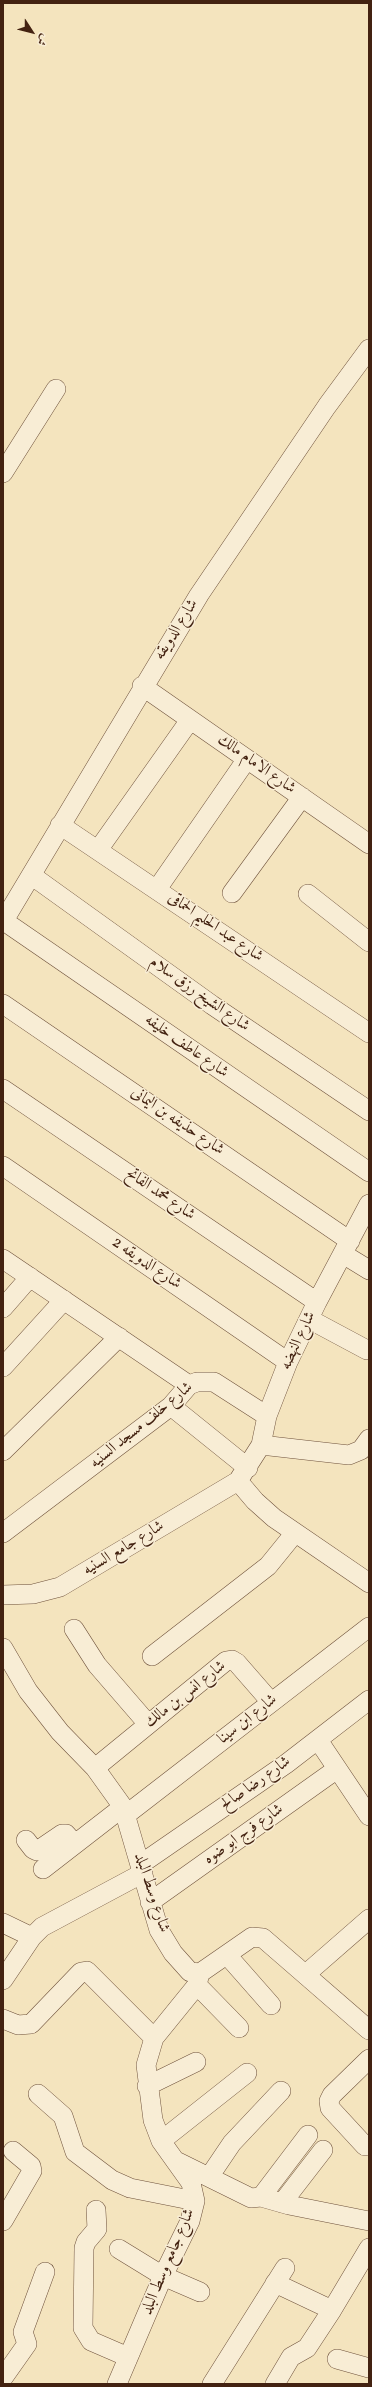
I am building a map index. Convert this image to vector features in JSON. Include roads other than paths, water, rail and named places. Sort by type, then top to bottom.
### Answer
[{"type":"street","name":"شارع الدويقه","points":[[3,921],[142,686],[199,595],[327,406],[369,349]]},
{"type":"street","points":[[3,473],[56,389]]},
{"type":"street","name":"شارع الامام مالك","points":[[142,686],[369,844]]},
{"type":"street","points":[[98,850],[190,720]]},
{"type":"street","points":[[157,889],[247,759]]},
{"type":"street","points":[[232,893],[302,797]]},
{"type":"street","name":"شارع عبد الحليم الحماقى","points":[[60,825],[369,1033]]},
{"type":"street","name":"شارع الشيخ رزق سلام","points":[[30,875],[212,1005],[369,1111]]},
{"type":"street","points":[[308,894],[369,942]]},
{"type":"street","name":"شارع عاطف خليفه","points":[[3,921],[369,1172]]},
{"type":"street","name":"شارع حذيفه بن اليمانى","points":[[3,1004],[346,1248],[369,1270]]},
{"type":"street","name":"شارع محمد الفاتح","points":[[3,1089],[367,1350]]},
{"type":"street","name":"شارع الدويقه 2","points":[[3,1166],[288,1362]]},
{"type":"street","name":"شارع النهضه","points":[[243,1475],[261,1445],[267,1416],[288,1362],[313,1310],[346,1248],[367,1214]]},
{"type":"street","points":[[3,1259],[190,1385]]},
{"type":"street","points":[[3,1308],[30,1277]]},
{"type":"street","points":[[3,1367],[64,1300]]},
{"type":"street","points":[[3,1451],[119,1337]]},
{"type":"street","name":"شارع خلف مسجد السنيه","points":[[3,1533],[171,1406],[190,1385],[202,1381],[214,1382],[267,1416]]},
{"type":"street","points":[[171,1406],[243,1475],[255,1501],[294,1534],[369,1583]]},
{"type":"street","points":[[261,1445],[348,1455],[361,1450],[369,1439]]},
{"type":"street","name":"شارع جامع السنيه","points":[[3,1595],[33,1594],[60,1587],[243,1475]]},
{"type":"street","points":[[152,1656],[268,1566],[294,1534]]},
{"type":"street","name":"شارع ابن سينا","points":[[43,1869],[75,1844],[125,1811],[369,1627]]},
{"type":"street","points":[[74,1629],[97,1665],[148,1724]]},
{"type":"street","name":"شارع وسط البلد","points":[[3,1648],[28,1691],[60,1732],[95,1768],[125,1811],[159,1930],[173,1953],[190,1972],[199,1979]]},
{"type":"street","name":"شارع انس بن مالك","points":[[95,1768],[223,1662],[229,1660],[237,1663],[271,1702]]},
{"type":"street","name":"شارع رضا صالح","points":[[3,1980],[32,1937],[52,1921],[142,1868],[318,1740],[369,1700]]},
{"type":"street","points":[[318,1740],[369,1816]]},
{"type":"street","name":"شارع فرج ابو ضوه","points":[[150,1902],[337,1769]]},
{"type":"street","points":[[26,1840],[33,1850],[36,1851],[62,1834],[66,1834],[75,1844]]},
{"type":"street","points":[[306,1974],[369,1919]]},
{"type":"street","points":[[3,1922],[32,1937]]},
{"type":"street","points":[[239,2028],[199,1979],[226,1955],[252,1937],[263,1938],[369,2030]]},
{"type":"street","points":[[226,1955],[271,2005]]},
{"type":"street","points":[[3,2019],[18,2025],[31,2024],[81,1972],[85,1970],[90,1972],[154,2038]]},
{"type":"street","name":"شارع جامع وسط البلد","points":[[117,2384],[163,2276],[190,2221],[195,2201],[191,2183],[173,2160],[161,2141],[152,2120],[147,2086],[146,2065],[154,2038],[199,1979]]},
{"type":"street","points":[[365,2146],[330,2108],[329,2101],[332,2095],[369,2059]]},
{"type":"street","points":[[147,2086],[196,2062]]},
{"type":"street","points":[[161,2141],[246,2074]]},
{"type":"street","points":[[209,2177],[232,2143],[281,2091]]},
{"type":"street","points":[[38,2094],[63,2116],[74,2152],[112,2180],[130,2188],[195,2201]]},
{"type":"street","points":[[261,2197],[308,2135]]},
{"type":"street","points":[[282,2203],[323,2150]]},
{"type":"street","points":[[3,2221],[32,2171],[30,2166],[13,2151]]},
{"type":"street","points":[[173,2160],[251,2198],[261,2197],[282,2203],[369,2221]]},
{"type":"street","points":[[96,2210],[97,2229],[86,2242],[84,2248],[83,2328],[91,2341],[128,2357]]},
{"type":"street","points":[[275,2384],[291,2357],[307,2348],[332,2310],[369,2248]]},
{"type":"street","points":[[120,2249],[163,2276],[200,2292]]},
{"type":"street","points":[[3,2378],[27,2344],[23,2332],[45,2272]]},
{"type":"street","points":[[212,2384],[280,2275],[332,2310]]},
{"type":"street","points":[[337,2359],[369,2368]]}]
